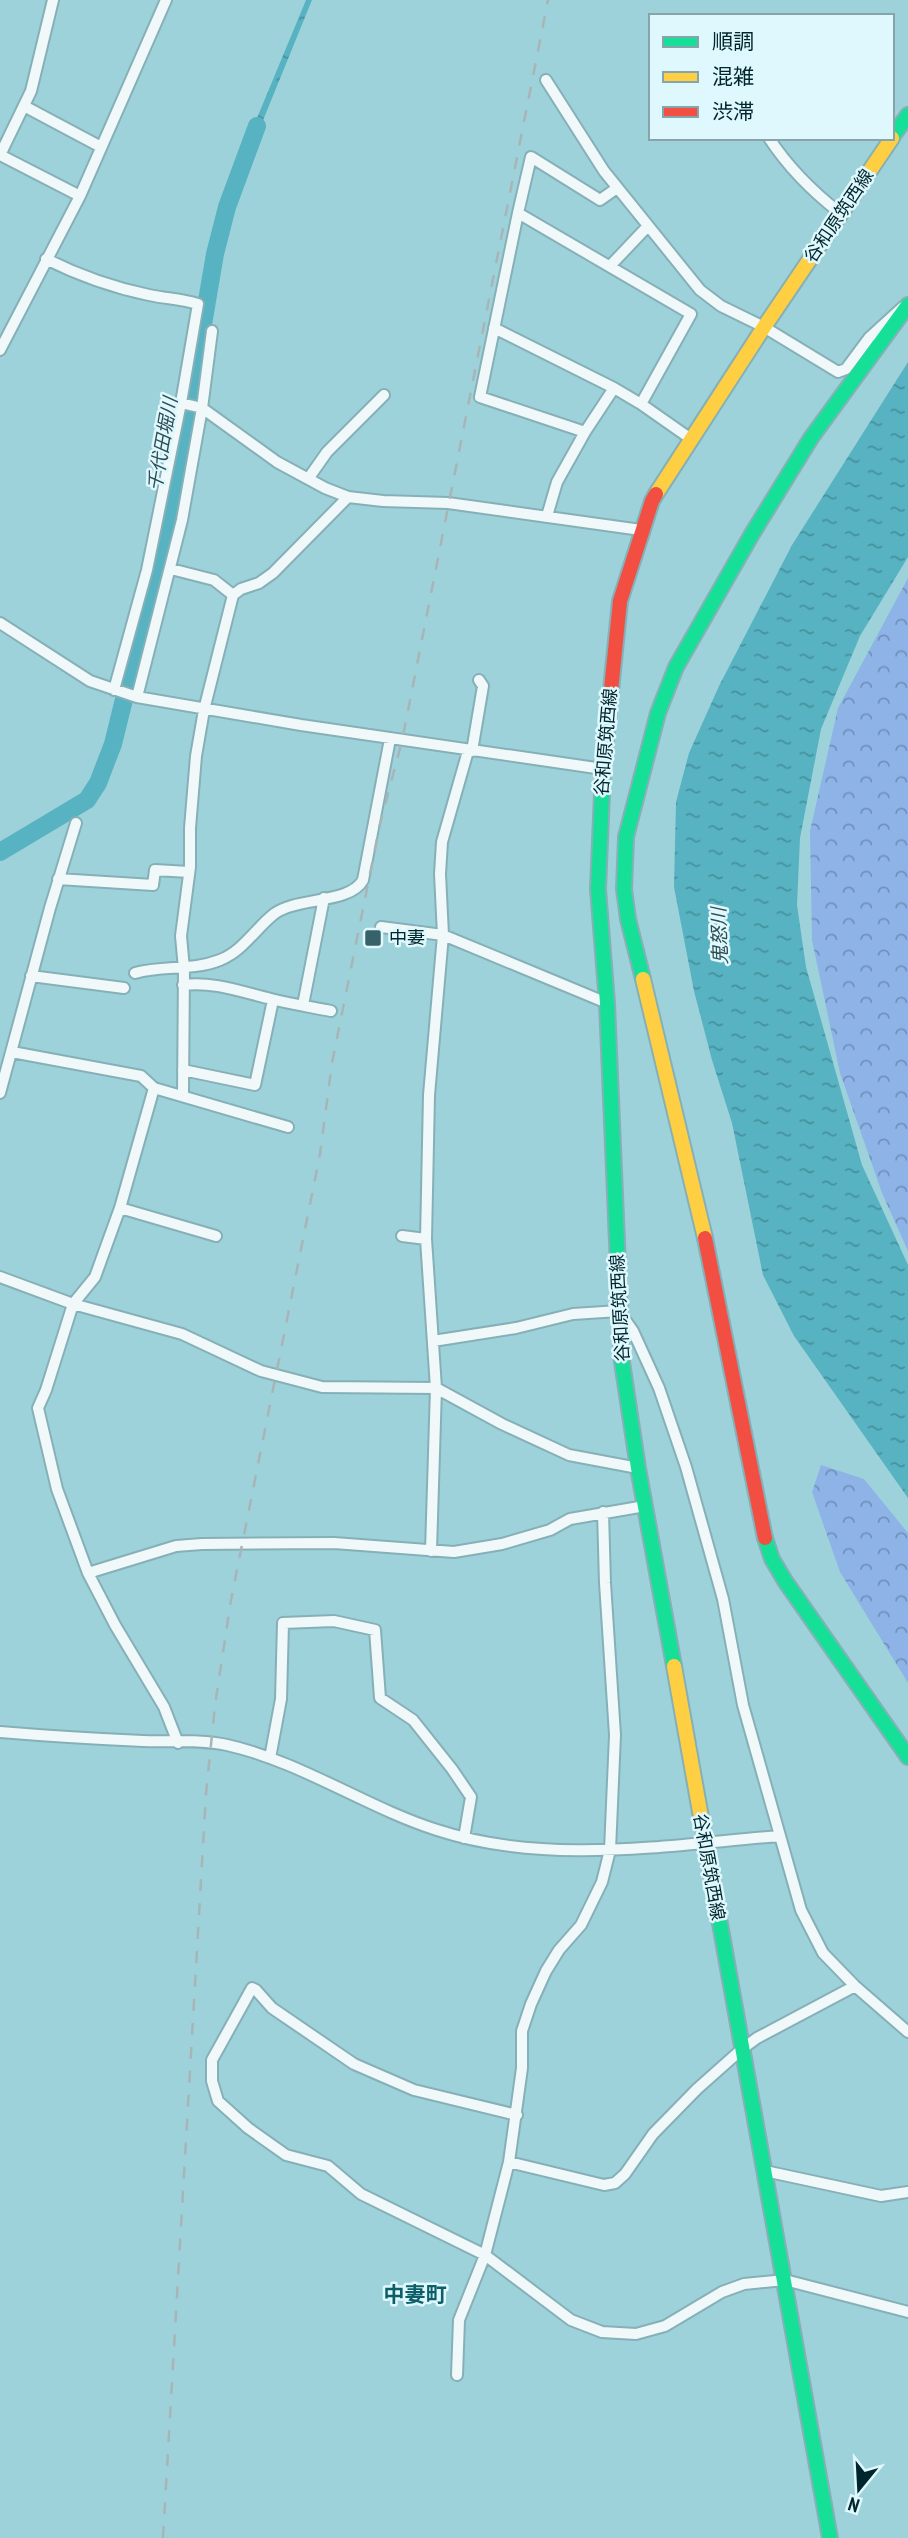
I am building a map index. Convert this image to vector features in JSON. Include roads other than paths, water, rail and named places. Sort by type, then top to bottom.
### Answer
[{"type":"main road","name":"谷和原筑西線","points":[[894,135],[908,115]]},
{"type":"main road","name":"谷和原筑西線","points":[[831,2538],[638,1468],[622,1362],[607,1003],[598,889],[603,769],[620,601],[652,501],[764,327],[891,140]]},
{"type":"main road","points":[[908,304],[804,450],[752,534],[676,667],[658,713],[634,800],[626,837],[624,878],[628,919],[715,1277],[763,1531],[772,1559],[908,1757]]},
{"type":"street","points":[[53,0],[38,65],[24,106],[0,155],[80,196]]},
{"type":"street","points":[[0,350],[80,196],[166,0]]},
{"type":"street","points":[[546,80],[617,188],[647,227],[700,290],[721,306],[764,327],[838,372],[846,369],[886,321],[908,304]]},
{"type":"street","points":[[24,106],[101,147]]},
{"type":"street","points":[[770,140],[816,194],[840,213]]},
{"type":"street","points":[[585,432],[480,397],[531,157],[600,200],[617,188]]},
{"type":"street","points":[[518,213],[691,314],[641,404]]},
{"type":"street","points":[[610,266],[647,227]]},
{"type":"street","points":[[46,259],[77,273],[150,295],[175,297],[198,304],[147,570],[114,690]]},
{"type":"street","points":[[494,328],[614,388],[691,439]]},
{"type":"street","points":[[136,697],[171,569],[202,408],[212,331]]},
{"type":"street","points":[[547,516],[557,482],[614,388]]},
{"type":"street","points":[[308,479],[327,452],[384,395]]},
{"type":"street","points":[[181,403],[202,408],[277,462],[348,497],[448,503],[641,530]]},
{"type":"street","points":[[183,1095],[184,968],[181,936],[189,872],[196,757],[204,710],[233,595],[273,573],[348,497]]},
{"type":"street","points":[[171,569],[214,580],[233,595]]},
{"type":"street","points":[[0,624],[90,681],[136,697],[390,739],[603,769]]},
{"type":"street","points":[[431,1551],[436,1388],[426,1239],[429,1095],[443,935],[440,874],[442,842],[470,751],[483,686],[479,680]]},
{"type":"street","points":[[135,973],[147,969],[184,968],[223,959],[275,913],[291,906],[359,888],[363,880],[390,739]]},
{"type":"street","points":[[0,1093],[58,879],[76,823]]},
{"type":"street","points":[[58,879],[118,885],[153,885],[155,870],[189,872]]},
{"type":"street","points":[[303,1005],[324,898]]},
{"type":"street","points":[[381,927],[443,935],[607,1003]]},
{"type":"street","points":[[31,976],[124,988]]},
{"type":"street","points":[[183,985],[229,987],[273,1000],[331,1011]]},
{"type":"street","points":[[183,1070],[255,1085],[273,1000]]},
{"type":"street","points":[[12,1052],[141,1076],[154,1088],[288,1127]]},
{"type":"street","points":[[154,1088],[120,1208],[94,1277],[74,1304],[38,1408],[57,1489],[88,1573],[115,1625],[164,1707],[178,1743]]},
{"type":"street","points":[[120,1208],[216,1236]]},
{"type":"street","points":[[402,1236],[426,1239]]},
{"type":"street","points":[[0,1277],[74,1304],[182,1334],[261,1371],[322,1387],[436,1388],[502,1424],[569,1455],[638,1468]]},
{"type":"street","points":[[433,1341],[516,1328],[573,1314],[619,1311],[633,1331],[659,1388],[686,1467],[723,1599],[743,1705],[801,1910],[823,1952],[855,1986],[908,2032]]},
{"type":"street","points":[[88,1573],[176,1546],[202,1544],[334,1543],[454,1552],[502,1544],[550,1530],[570,1519],[645,1506]]},
{"type":"street","points":[[457,2375],[459,2320],[485,2255],[509,2162],[522,2068],[522,2031],[545,1971],[559,1950],[581,1926],[602,1882],[610,1850],[615,1735],[603,1512]]},
{"type":"street","points":[[270,1758],[281,1699],[283,1623],[334,1621],[375,1630],[380,1698],[414,1720],[471,1797],[464,1838]]},
{"type":"street","points":[[0,1732],[225,1745],[306,1772],[436,1830],[464,1838],[510,1845],[610,1850],[779,1836]]},
{"type":"street","points":[[509,2162],[604,2185],[615,2183],[625,2174],[653,2134],[697,2089],[742,2049],[757,2038],[855,1986]]},
{"type":"street","points":[[517,2115],[414,2090],[354,2064],[272,2008],[252,1989],[212,2060],[212,2081],[218,2101],[248,2128],[286,2155],[328,2166],[361,2194],[485,2255],[571,2320],[602,2332],[636,2334],[665,2326],[722,2292],[744,2284],[785,2280],[908,2312]]},
{"type":"street","points":[[765,2172],[881,2196],[908,2192]]},
{"type":"water","points":[[306,0],[312,0],[251,150],[245,147]]},
{"type":"water","name":"鬼怒川","points":[[908,362],[908,557],[860,636],[821,729],[800,838],[797,905],[806,967],[862,1165],[908,1265],[908,1498],[794,1336],[763,1275],[732,1123],[694,991],[674,887],[676,802],[689,753],[719,686],[792,545]]},
{"type":"waterway","name":"千代田堀川","points":[[0,852],[87,800],[98,783],[113,744],[173,500],[215,254],[227,207],[257,126]]},
{"type":"railway","points":[[163,2538],[206,1794],[215,1705],[231,1600],[320,1154],[332,1063],[380,824],[402,741],[548,0]]},
{"type":"place","name":"中妻","points":[[373,938]]},
{"type":"district","name":"中妻町","points":[[415,2295]]}]
